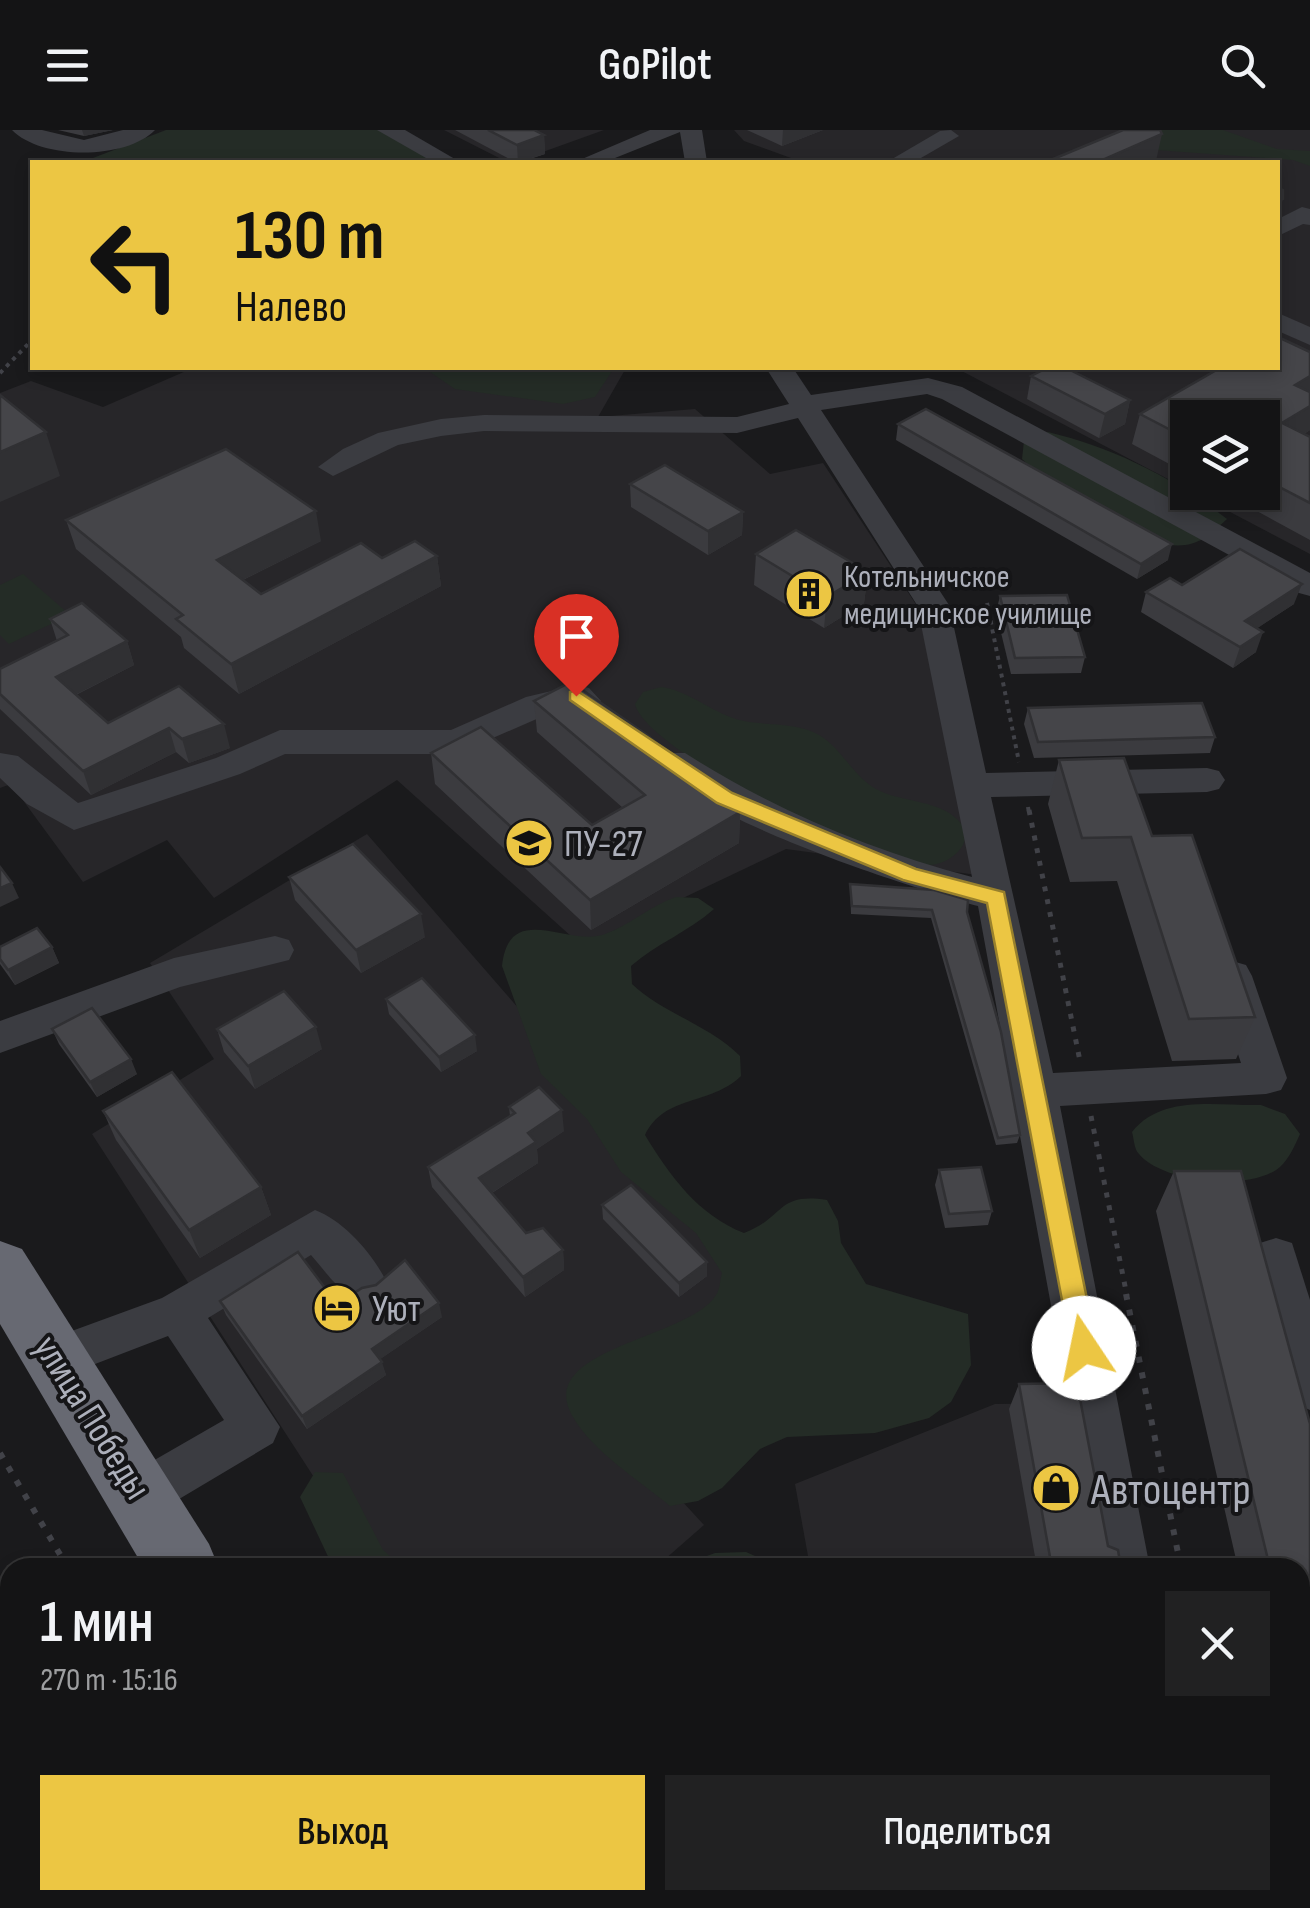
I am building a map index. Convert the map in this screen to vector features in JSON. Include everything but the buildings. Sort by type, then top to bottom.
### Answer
[{"type":"highway","name":"улица Победы","points":[[0,1268],[178,1558]]},
{"type":"street","points":[[23,130],[62,147],[88,151],[144,130]]},
{"type":"street","points":[[388,130],[444,160]]},
{"type":"street","points":[[591,160],[670,130]]},
{"type":"street","points":[[691,130],[696,160]]},
{"type":"street","points":[[902,160],[948,136]]},
{"type":"street","points":[[1280,228],[1302,214],[1310,218]]},
{"type":"street","points":[[1280,322],[1310,337]]},
{"type":"street","points":[[781,370],[933,605],[1036,1091],[1123,1558]]},
{"type":"street","points":[[333,467],[374,442],[446,427],[484,422],[736,425],[805,406],[928,386],[952,393],[1310,586]]},
{"type":"street","points":[[0,764],[6,764],[40,796],[74,816],[228,766],[280,742],[456,742],[538,705],[576,696],[606,715]]},
{"type":"street","points":[[651,745],[724,798],[911,875],[997,898]]},
{"type":"street","points":[[973,784],[1131,799],[1207,780]]},
{"type":"street","points":[[1036,1091],[1266,1078],[1220,938]]},
{"type":"street","points":[[0,1037],[174,973],[275,950]]},
{"type":"street","points":[[56,1358],[178,1312],[315,1229],[364,1281]]},
{"type":"street","points":[[1276,1257],[1310,1388]]},
{"type":"street","points":[[142,1494],[256,1426],[178,1312]]},
{"type":"path","points":[[0,373],[30,342]]},
{"type":"path","points":[[0,1453],[62,1558]]},
{"type":"shaded area","points":[[166,130],[380,130],[438,160],[92,160]]},
{"type":"shaded area","points":[[444,130],[604,130],[521,160],[503,160]]},
{"type":"shaded area","points":[[734,130],[1310,130],[1310,554],[1226,510],[1280,510],[1280,400],[1170,400],[1170,480],[960,370],[1280,370],[1280,160],[796,160],[744,141]]},
{"type":"shaded area","points":[[1147,130],[1223,130],[1277,149],[1310,151],[1310,166],[1293,160],[1156,150]]},
{"type":"shaded area","points":[[188,370],[625,370],[598,417],[695,409],[770,474],[823,463],[917,606],[977,875],[786,849],[582,946],[397,780],[214,898],[167,840],[83,882],[11,784],[0,788],[0,393],[31,381],[103,407]]},
{"type":"shaded area","points":[[427,370],[613,370],[595,397],[563,404],[455,389]]},
{"type":"shaded area","points":[[1048,432],[1096,447],[1170,481],[1170,510],[1214,510],[1227,519],[1201,540],[1169,545],[1042,477],[1022,459],[1024,441]]},
{"type":"shaded area","points":[[23,574],[70,615],[9,644],[0,635],[0,585]]},
{"type":"shaded area","points":[[661,687],[733,718],[801,728],[819,735],[871,786],[932,805],[958,820],[965,836],[963,844],[953,856],[937,864],[902,860],[816,827],[767,802],[719,776],[649,725],[635,704],[643,692]]},
{"type":"shaded area","points":[[367,834],[752,1277],[587,1398],[704,1525],[666,1558],[366,1558],[92,1134],[214,1059],[150,963]]},
{"type":"shaded area","points":[[676,897],[698,898],[714,909],[631,966],[632,984],[728,1045],[740,1056],[741,1076],[716,1092],[664,1113],[645,1135],[675,1179],[699,1205],[744,1233],[789,1203],[811,1198],[827,1200],[838,1221],[841,1243],[866,1284],[968,1314],[971,1365],[951,1402],[929,1418],[875,1433],[787,1437],[760,1449],[722,1488],[698,1501],[670,1506],[592,1442],[573,1417],[566,1394],[574,1375],[593,1360],[701,1310],[717,1293],[722,1273],[696,1233],[621,1172],[587,1119],[541,1074],[502,966],[507,946],[516,935],[528,930],[591,937],[605,934]]},
{"type":"shaded area","points":[[1191,1105],[1261,1105],[1285,1114],[1300,1134],[1283,1164],[1267,1175],[1229,1182],[1187,1177],[1151,1164],[1135,1147],[1132,1132],[1158,1112]]},
{"type":"shaded area","points":[[1073,1403],[1103,1558],[808,1558],[795,1484],[995,1404]]},
{"type":"shaded area","points":[[315,1472],[343,1473],[383,1550],[392,1558],[329,1558],[300,1497]]},
{"type":"shaded area","points":[[746,1552],[760,1558],[701,1558],[715,1553]]},
{"type":"place","name":"Котельничское медицинское училище","points":[[809,594]]},
{"type":"place","name":"ПУ-27","points":[[529,843]]},
{"type":"place","name":"Уют","points":[[337,1308]]},
{"type":"place","name":"Автоцентр","points":[[1056,1488]]},
{"type":"route","points":[[576,696],[724,798],[911,875],[997,898],[1084,1348]]}]
